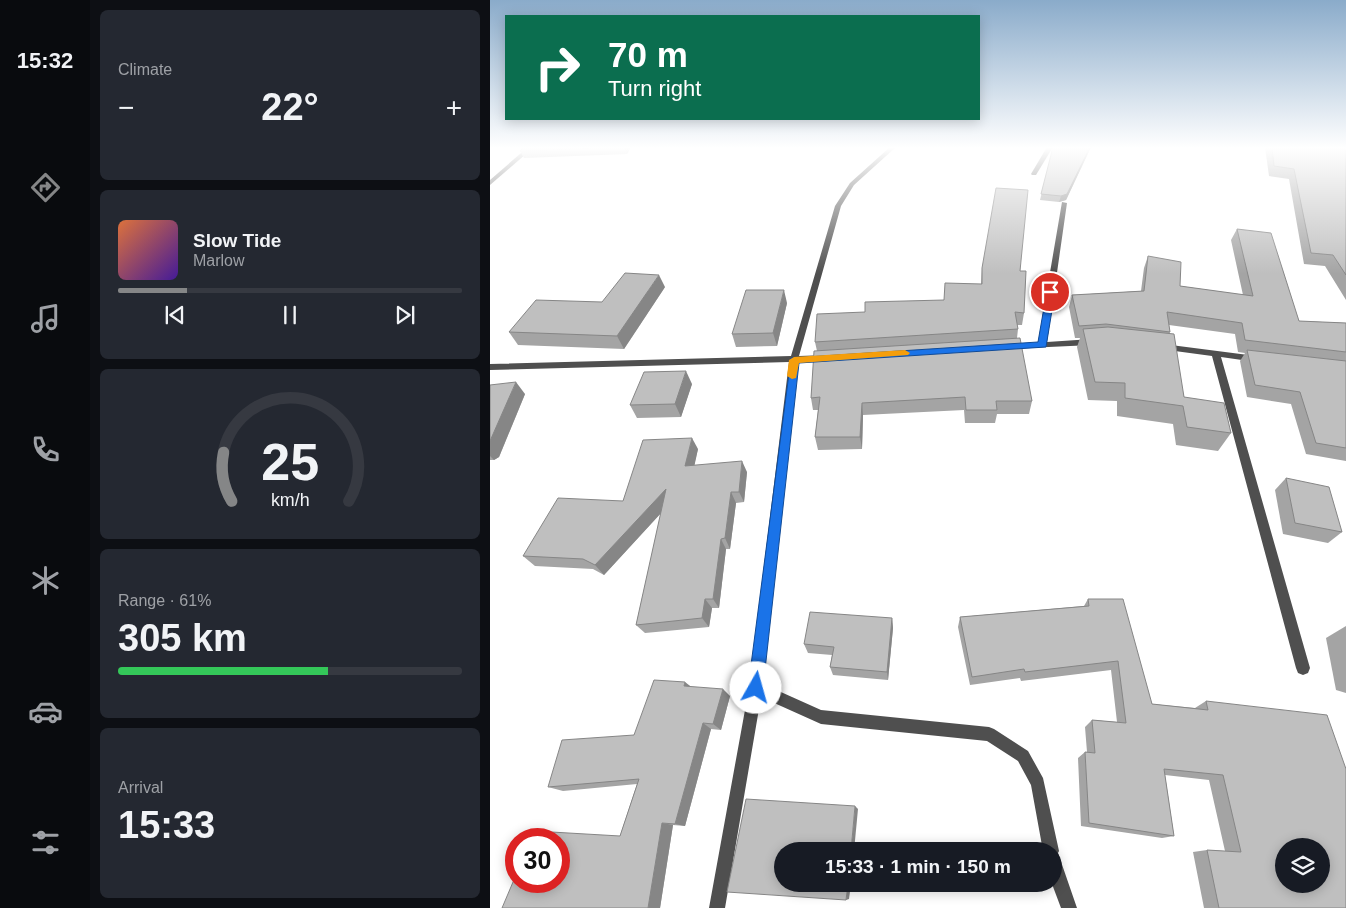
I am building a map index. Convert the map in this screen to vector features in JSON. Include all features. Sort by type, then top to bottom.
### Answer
[{"type":"street","points":[[717,908],[756,688],[794,360],[838,206],[849,189]]},
{"type":"street","points":[[1042,345],[1064,203]]},
{"type":"street","points":[[1003,347],[1102,341]]},
{"type":"street","points":[[1156,346],[1262,359]]},
{"type":"street","points":[[1216,354],[1302,668]]},
{"type":"street","points":[[490,367],[834,358]]},
{"type":"street","points":[[756,688],[821,717],[902,727],[989,734],[1023,756],[1038,783],[1049,842]]},
{"type":"street","points":[[1062,887],[1069,908]]},
{"type":"building","points":[[996,189],[1028,190],[1020,271],[1026,271],[1024,313],[1015,312],[1018,329],[815,342],[817,314],[865,312],[865,302],[944,300],[945,283],[982,284],[982,268]]},
{"type":"building","points":[[1042,189],[1069,189],[1067,194],[1061,196],[1041,194]]},
{"type":"building","points":[[1298,189],[1346,189],[1346,275],[1333,255],[1311,253]]},
{"type":"building","points":[[1237,229],[1271,233],[1299,321],[1346,323],[1346,352],[1245,340],[1242,323],[1167,312],[1170,332],[1106,324],[1079,326],[1072,295],[1144,291],[1148,256],[1181,262],[1180,286],[1253,296]]},
{"type":"building","points":[[625,273],[659,275],[617,336],[509,332],[536,300],[602,302]]},
{"type":"building","points":[[746,290],[784,290],[773,333],[732,334]]},
{"type":"building","points":[[1108,327],[1174,334],[1184,397],[1224,403],[1231,433],[1187,427],[1183,406],[1125,398],[1125,383],[1095,382],[1083,329]]},
{"type":"building","points":[[1020,338],[1032,401],[996,401],[997,410],[966,410],[965,397],[862,403],[860,437],[815,437],[820,397],[811,398],[814,351]]},
{"type":"building","points":[[1247,350],[1346,361],[1346,448],[1316,443],[1300,392],[1255,385]]},
{"type":"building","points":[[686,371],[675,404],[630,405],[644,372]]},
{"type":"building","points":[[516,382],[490,441],[490,385]]},
{"type":"building","points":[[692,438],[685,466],[742,461],[739,492],[731,492],[725,538],[721,539],[713,599],[705,599],[702,618],[636,625],[666,489],[595,565],[583,559],[523,556],[558,498],[623,501],[643,440]]},
{"type":"building","points":[[1286,478],[1329,487],[1342,532],[1295,523]]},
{"type":"building","points":[[1088,599],[1123,599],[1152,704],[1208,710],[1206,701],[1327,715],[1346,769],[1346,908],[1219,908],[1207,850],[1241,852],[1223,775],[1164,769],[1174,836],[1089,823],[1085,752],[1095,753],[1092,720],[1126,723],[1118,661],[1025,672],[1024,669],[972,677],[960,617],[1089,606]]},
{"type":"building","points":[[810,612],[892,618],[887,672],[830,667],[834,647],[804,644]]},
{"type":"building","points":[[654,680],[685,682],[684,686],[723,689],[713,724],[703,723],[675,824],[662,823],[648,908],[502,908],[508,893],[570,893],[570,833],[620,836],[639,779],[548,787],[562,740],[634,735]]},
{"type":"building","points":[[746,799],[855,806],[852,842],[774,842],[774,892],[847,892],[846,900],[727,892]]},
{"type":"slow traffic","points":[[792,376],[794,360],[905,353]]},
{"type":"route","points":[[756,688],[794,360],[1042,345],[1050,292]]}]
